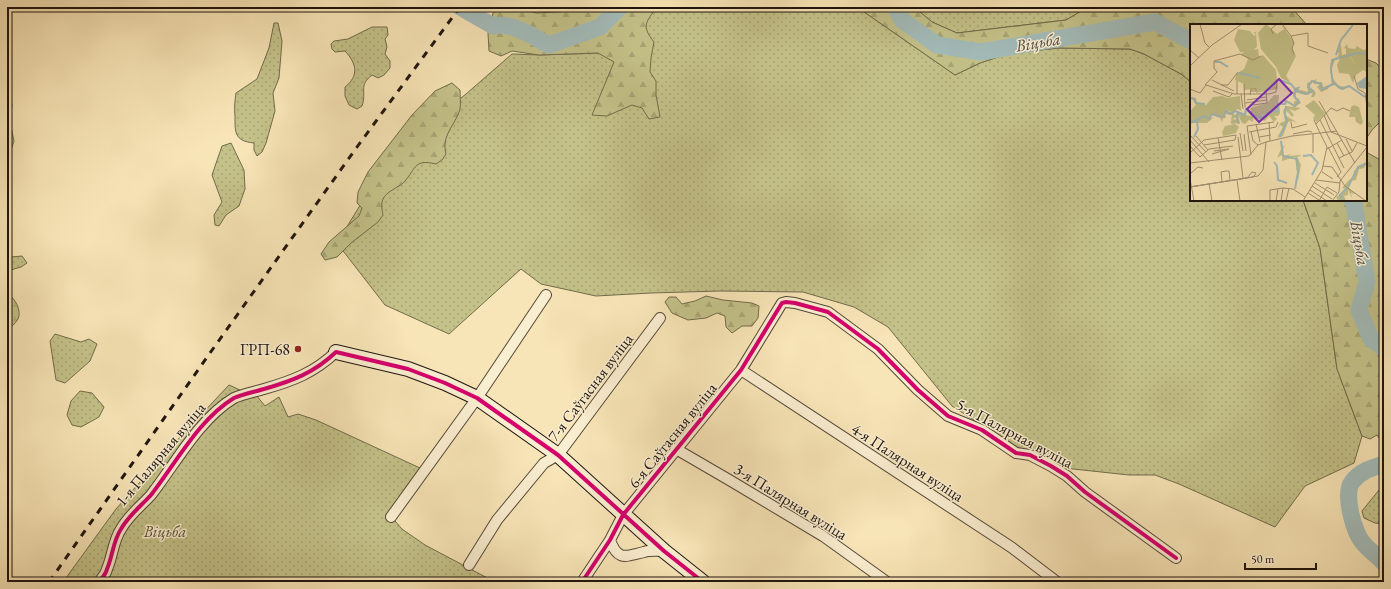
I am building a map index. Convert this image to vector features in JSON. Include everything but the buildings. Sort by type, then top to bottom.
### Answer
[{"type":"street","points":[[391,517],[478,398],[546,295]]},
{"type":"street","name":"6-я Саўгасная вуліца","points":[[582,582],[610,540],[623,515],[741,370],[782,303]]},
{"type":"street","name":"5-я Палярная вуліца","points":[[782,303],[795,303],[828,312],[878,349],[918,390],[948,416],[982,430],[1016,453],[1030,455],[1051,466],[1067,476],[1085,492],[1176,558]]},
{"type":"street","name":"7-я Саўгасная вуліца","points":[[469,565],[496,520],[544,463],[558,455],[660,318]]},
{"type":"street","name":"1-я Палярная вуліца","points":[[99,582],[107,570],[115,540],[121,528],[150,495],[187,445],[218,410],[235,398],[283,384],[312,372],[336,352],[408,369],[445,383],[478,398],[558,455],[664,551],[703,582]]},
{"type":"street","name":"4-я Палярная вуліца","points":[[741,370],[1011,547],[1057,582]]},
{"type":"street","name":"3-я Палярная вуліца","points":[[676,450],[823,536],[888,582]]},
{"type":"street","points":[[610,540],[614,550],[620,555],[629,556],[646,551],[664,551]]},
{"type":"green space","points":[[501,7],[515,7],[536,13],[574,11],[581,7],[657,7],[648,20],[646,28],[654,42],[650,72],[656,81],[656,95],[660,117],[649,119],[642,108],[632,105],[607,116],[592,115],[614,62],[598,53],[539,55],[512,51],[501,56],[489,51],[488,33],[493,13]]},
{"type":"green space","points":[[645,7],[857,7],[955,75],[980,63],[1010,53],[1059,48],[1130,49],[1144,54],[1181,74],[1190,81],[1190,201],[1303,201],[1320,248],[1337,369],[1362,436],[1354,463],[1305,486],[1275,527],[1179,484],[1155,475],[1129,475],[1064,468],[1011,444],[952,406],[888,327],[854,307],[803,292],[720,291],[596,296],[541,284],[521,269],[449,334],[385,305],[337,243],[392,153],[466,94],[512,54],[539,55],[599,53]]},
{"type":"green space","points":[[857,7],[924,7],[920,12],[932,22],[957,33],[1066,20],[1088,7],[1291,7],[1306,24],[1190,24],[1190,81],[1181,74],[1144,54],[1130,49],[1059,48],[1010,53],[980,63],[955,75]]},
{"type":"green space","points":[[924,7],[1088,7],[1066,20],[957,33],[932,22],[920,12]]},
{"type":"green space","points":[[274,23],[278,23],[282,41],[279,78],[273,93],[275,111],[266,143],[262,152],[257,156],[254,150],[254,143],[247,142],[239,138],[237,135],[235,127],[236,93],[257,79],[269,48]]},
{"type":"green space","points":[[372,27],[387,27],[388,35],[385,39],[387,47],[385,54],[390,61],[390,68],[384,75],[378,78],[372,75],[368,79],[364,86],[362,106],[357,109],[349,105],[345,96],[345,87],[353,79],[355,70],[354,65],[345,51],[335,52],[332,49],[331,44],[334,41],[348,39]]},
{"type":"green space","points":[[1367,59],[1376,63],[1384,71],[1384,118],[1367,138]]},
{"type":"green space","points":[[452,83],[460,90],[460,109],[445,141],[446,154],[442,160],[436,164],[418,164],[402,184],[384,197],[382,202],[383,215],[378,222],[351,243],[337,257],[325,260],[321,254],[329,242],[359,216],[362,208],[357,203],[358,192],[368,172],[412,115],[435,91]]},
{"type":"green space","points":[[9,92],[12,105],[10,122],[14,141],[7,163],[7,93]]},
{"type":"green space","points":[[231,143],[244,170],[245,189],[239,206],[226,215],[219,226],[215,225],[214,215],[222,202],[212,175],[222,146]]},
{"type":"green space","points":[[1367,153],[1384,162],[1384,185],[1383,184],[1379,190],[1384,204],[1384,445],[1377,435],[1370,439],[1362,436],[1337,369],[1320,248],[1303,201],[1367,201]]},
{"type":"green space","points":[[22,256],[27,263],[21,267],[7,271],[7,260],[11,257]]},
{"type":"green space","points":[[7,294],[15,301],[19,316],[17,321],[7,331]]},
{"type":"green space","points":[[706,296],[723,300],[752,303],[759,306],[758,318],[752,326],[742,326],[732,333],[726,327],[725,316],[717,313],[706,318],[688,320],[672,313],[665,302],[669,297],[676,297],[682,304],[695,301]]},
{"type":"green space","points":[[55,334],[81,342],[89,339],[97,344],[90,361],[65,383],[56,380],[50,341]]},
{"type":"green space","points":[[229,385],[251,395],[256,395],[265,406],[279,397],[288,417],[298,414],[316,420],[420,468],[388,513],[402,529],[425,545],[495,582],[63,582],[116,509]]},
{"type":"green space","points":[[80,391],[92,393],[104,407],[99,417],[81,427],[72,425],[67,415],[71,401]]},
{"type":"green space","points":[[1384,488],[1384,524],[1375,523],[1364,518],[1362,511],[1379,490]]},
{"type":"waterway","name":"Віцьба","points":[[460,7],[493,26],[500,25],[515,28],[549,45],[600,27],[620,7]]},
{"type":"waterway","name":"Віцьба","points":[[895,7],[902,20],[937,45],[981,52],[1155,22],[1190,40]]},
{"type":"waterway","name":"Віцьба","points":[[1352,201],[1367,282],[1359,310],[1371,339],[1384,348]]},
{"type":"waterway","name":"Віцьба","points":[[1384,464],[1366,470],[1355,478],[1352,482],[1349,495],[1349,504],[1353,523],[1360,539],[1366,547],[1384,563]]},
{"type":"railway","points":[[49,582],[357,147],[460,7]]},
{"type":"cycle path","points":[[582,582],[610,540],[623,515],[741,370],[782,303],[786,302],[828,312],[878,349],[918,390],[948,416],[982,430],[1016,453],[1030,455],[1051,466],[1067,476],[1085,492],[1176,558]]},
{"type":"cycle path","points":[[99,582],[106,573],[116,538],[124,524],[151,495],[199,429],[221,407],[234,398],[284,383],[311,371],[336,352],[408,369],[445,383],[477,398],[558,455],[664,551],[703,582]]},
{"type":"place","name":"ГРП-68","points":[[298,349]]}]
